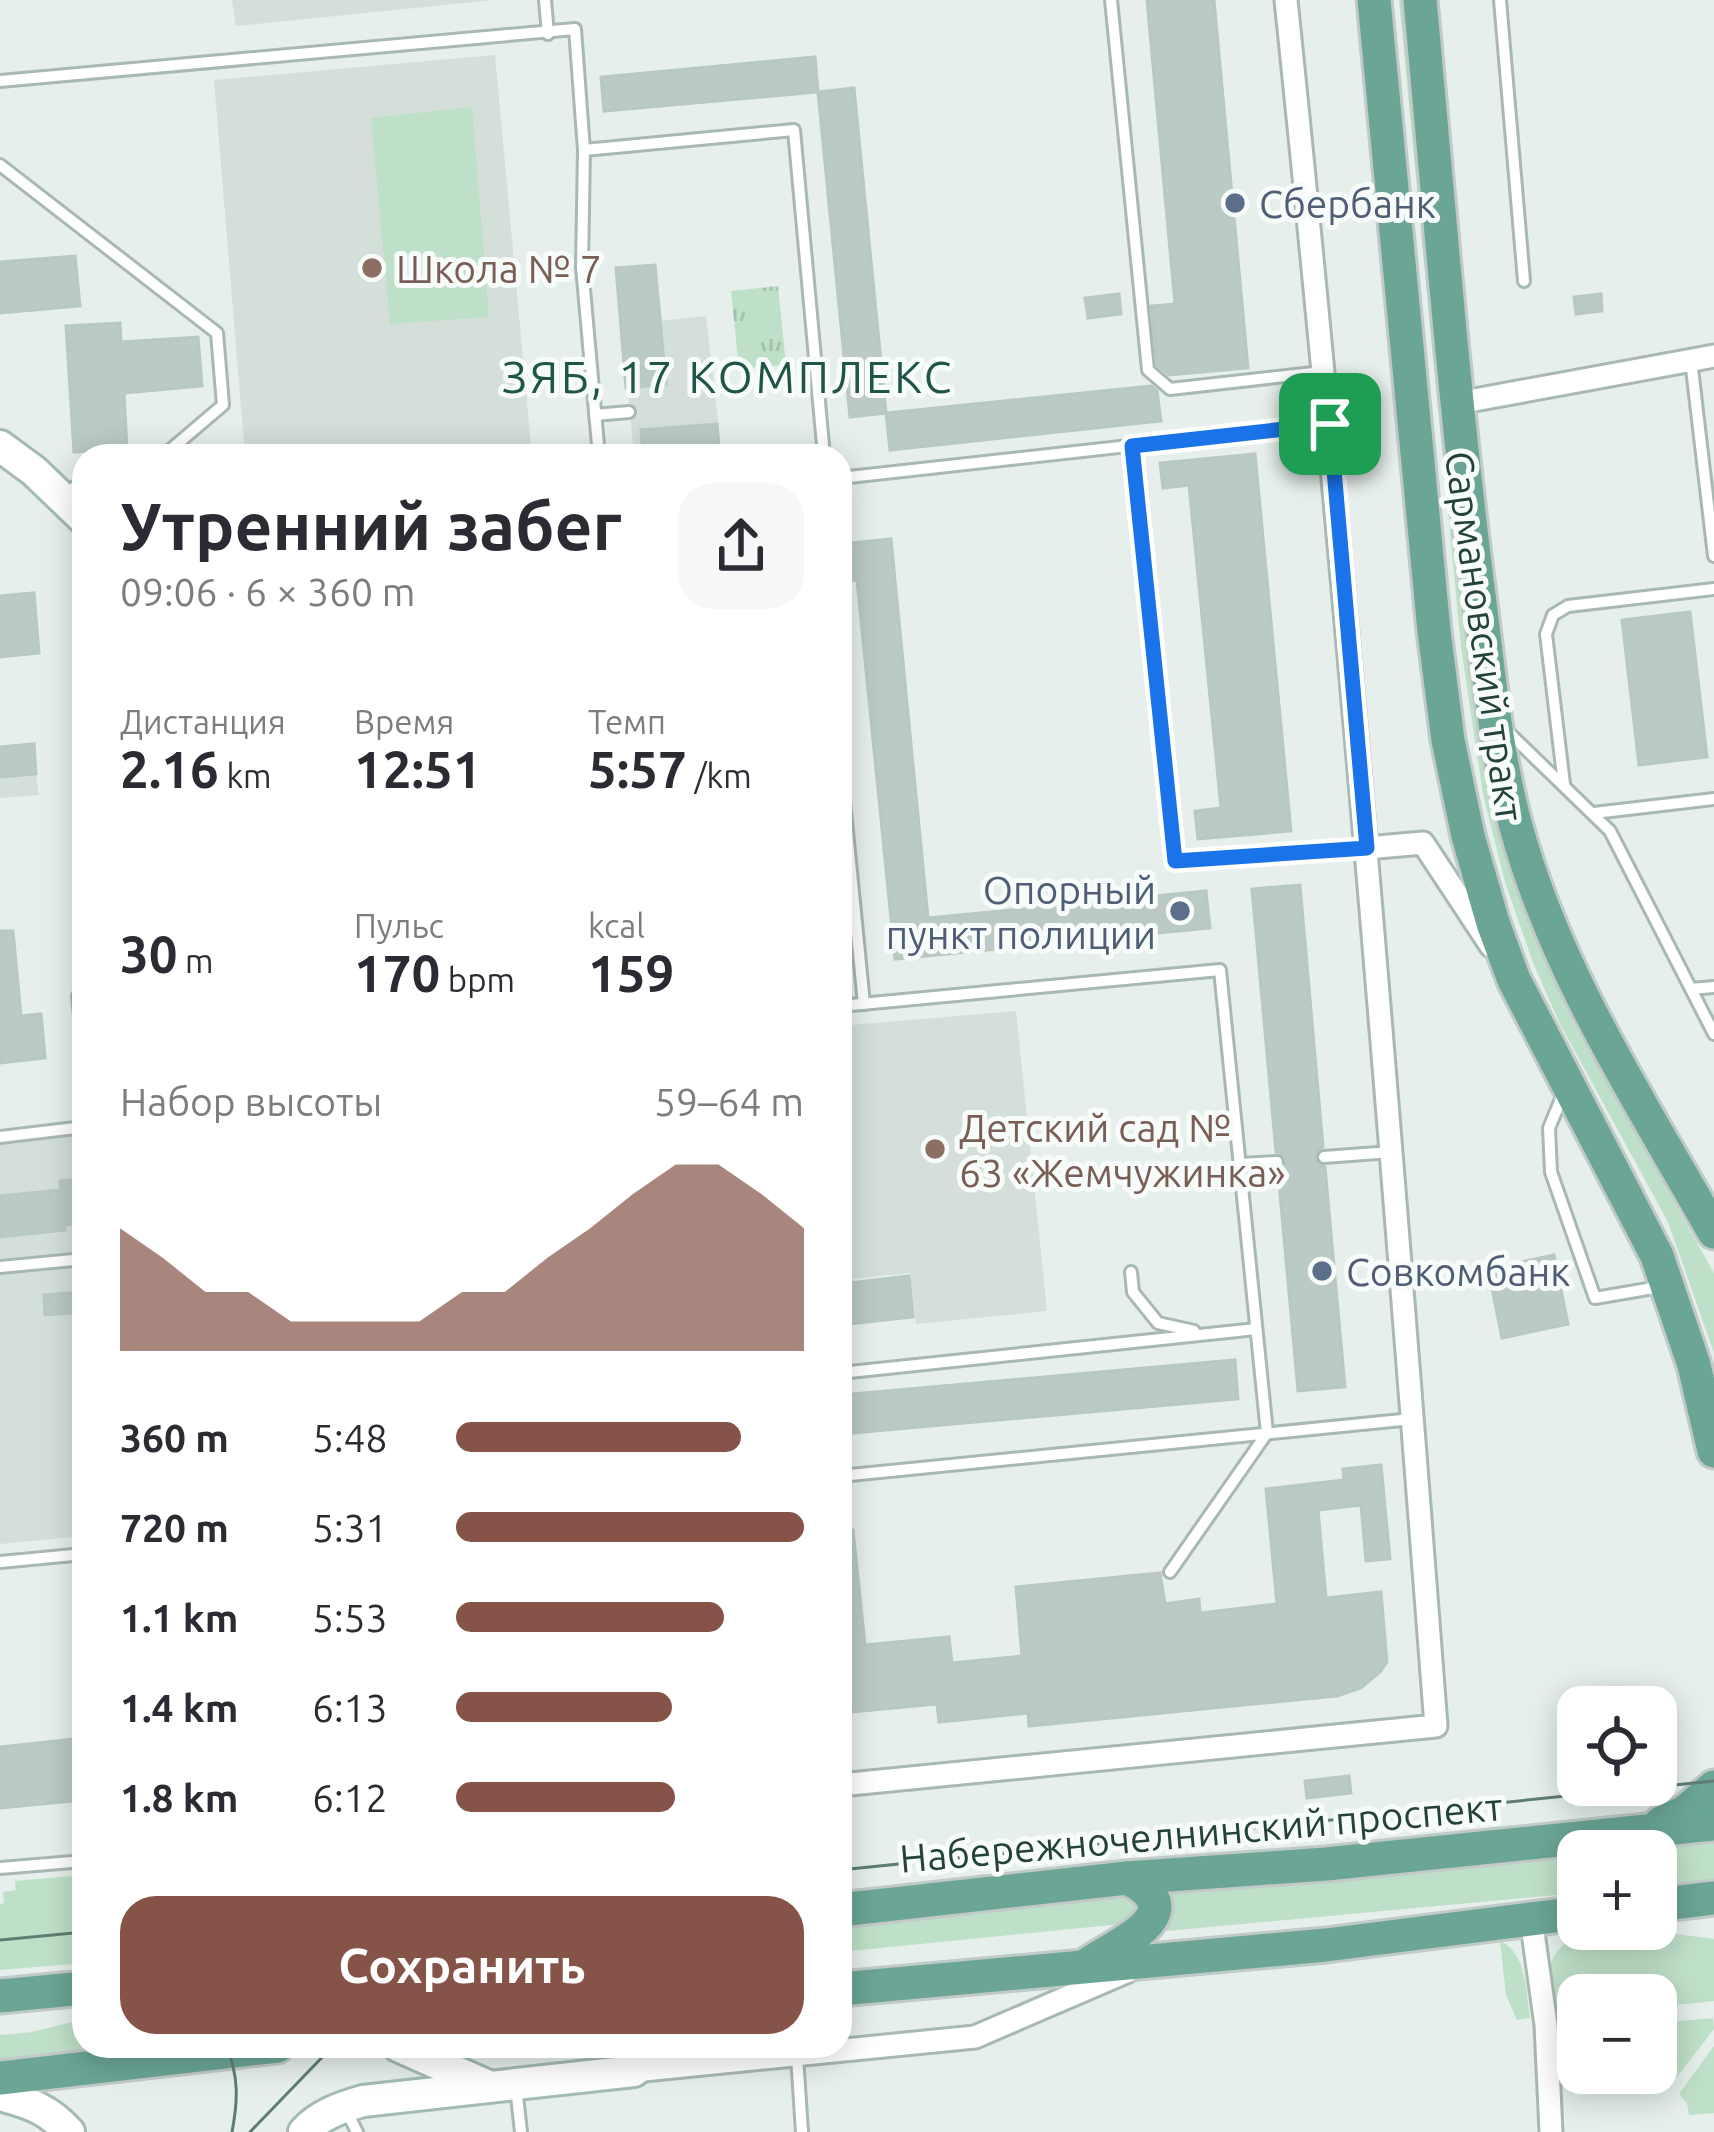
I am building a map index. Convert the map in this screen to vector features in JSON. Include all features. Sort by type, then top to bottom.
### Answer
[{"type":"main road","name":"Сармановский тракт","points":[[1374,0],[1434,631],[1448,740],[1474,857],[1514,980],[1637,1213],[1704,1374],[1714,1451]]},
{"type":"main road","name":"Сармановский тракт","points":[[1420,0],[1465,483],[1495,720],[1515,823],[1545,915],[1592,1015],[1714,1232]]},
{"type":"main road","points":[[0,446],[72,495]]},
{"type":"main road","points":[[1647,1830],[1685,1811],[1714,1787]]},
{"type":"main road","name":"Набережночелнинский проспект","points":[[1661,1830],[1714,1824]]},
{"type":"main road","name":"Набережночелнинский проспект","points":[[852,1909],[1127,1878],[1557,1841]]},
{"type":"main road","points":[[1082,1968],[1151,1923],[1153,1898],[1145,1887],[1127,1878]]},
{"type":"main road","points":[[1677,1904],[1711,1905]]},
{"type":"main road","points":[[852,1988],[1326,1945],[1557,1915]]},
{"type":"main road","points":[[0,1996],[72,1989]]},
{"type":"main road","points":[[0,2078],[174,2058]]},
{"type":"main road","points":[[430,2058],[503,2085]]},
{"type":"main road","points":[[304,2132],[311,2124],[348,2120],[363,2101],[634,2071],[648,2058]]},
{"type":"main road","points":[[0,2095],[53,2114],[69,2132]]},
{"type":"street","points":[[852,1784],[1436,1726],[1367,848],[1286,0]]},
{"type":"street","points":[[1458,403],[1702,358]]},
{"type":"street","points":[[1367,848],[1423,843],[1514,980]]},
{"type":"street","points":[[1531,1918],[1546,2025],[1550,2132]]},
{"type":"street","points":[[852,2048],[974,2037],[1147,1963]]},
{"type":"street","points":[[634,2071],[752,2058]]},
{"type":"lane","points":[[544,0],[548,34]]},
{"type":"lane","points":[[1111,0],[1148,370],[1170,389],[1325,371]]},
{"type":"lane","points":[[1500,0],[1524,281]]},
{"type":"lane","points":[[0,81],[575,29],[584,150],[582,267],[598,444]]},
{"type":"lane","points":[[584,150],[794,130],[823,444]]},
{"type":"lane","points":[[0,165],[217,333],[223,405],[177,444]]},
{"type":"lane","points":[[1702,358],[1714,556]]},
{"type":"lane","points":[[595,415],[629,412]]},
{"type":"lane","points":[[852,477],[1330,424]]},
{"type":"lane","points":[[1132,446],[1175,861],[1367,848]]},
{"type":"lane","points":[[1564,784],[1546,634],[1553,615],[1568,606],[1714,590]]},
{"type":"lane","points":[[1495,720],[1610,830],[1714,1034]]},
{"type":"lane","points":[[1594,813],[1714,799]]},
{"type":"lane","points":[[852,882],[864,1004]]},
{"type":"lane","points":[[852,1005],[1220,970],[1267,1433],[1170,1572]]},
{"type":"lane","points":[[1691,989],[1714,987]]},
{"type":"lane","points":[[1569,1082],[1549,1129],[1550,1172],[1595,1298],[1668,1285]]},
{"type":"lane","points":[[0,1137],[72,1128]]},
{"type":"lane","points":[[1324,1157],[1391,1152]]},
{"type":"lane","points":[[1240,1164],[1277,1162]]},
{"type":"lane","points":[[0,1268],[72,1260]]},
{"type":"lane","points":[[1131,1272],[1133,1292],[1158,1323],[1209,1334]]},
{"type":"lane","points":[[852,1372],[1256,1329]]},
{"type":"lane","points":[[852,1475],[1412,1418]]},
{"type":"lane","points":[[0,1562],[72,1555]]},
{"type":"lane","points":[[0,1868],[72,1862]]},
{"type":"lane","points":[[797,2058],[802,2132]]},
{"type":"lane","points":[[503,2085],[521,2132]]},
{"type":"shaded area","points":[[232,0],[494,0],[236,26]]},
{"type":"shaded area","name":"Школа № 7","points":[[495,55],[531,444],[244,444],[214,80]]},
{"type":"shaded area","points":[[655,265],[661,321],[706,316],[721,444],[633,444],[616,268]]},
{"type":"shaded area","points":[[36,774],[39,795],[0,798],[0,777]]},
{"type":"shaded area","name":"Детский сад № 63 «Жемчужинка»","points":[[1016,1011],[1047,1311],[916,1324],[910,1273],[852,1279],[852,1025]]},
{"type":"shaded area","points":[[72,1122],[72,1537],[0,1544],[0,1130]]},
{"type":"green space","points":[[1399,0],[1410,0],[1518,887],[1574,1024],[1714,1273],[1714,1353],[1668,1222],[1560,1024],[1533,963],[1505,882],[1483,794],[1461,647]]},
{"type":"green space","points":[[472,107],[489,317],[390,324],[371,118]]},
{"type":"green space","points":[[778,286],[786,365],[739,369],[731,291]]},
{"type":"green space","points":[[1714,1839],[1714,1881],[1677,1884],[1677,1843]]},
{"type":"green space","points":[[1557,1854],[1557,1895],[1166,1931],[1170,1909],[1165,1892]]},
{"type":"green space","points":[[72,1876],[72,1964],[0,1970],[0,1904],[4,1903],[3,1892],[16,1890],[15,1881]]},
{"type":"green space","points":[[1128,1895],[1140,1905],[1132,1923],[852,1951],[852,1924]]},
{"type":"green space","points":[[1677,1934],[1714,1939],[1714,2001],[1677,2005],[1677,1974],[1557,1974],[1557,2017],[1552,2017],[1549,1968],[1558,1951],[1677,1950]]},
{"type":"green space","points":[[1500,1941],[1520,1964],[1530,2018],[1517,2020],[1506,1995]]},
{"type":"green space","points":[[1713,2018],[1714,2029],[1677,2077],[1677,2021]]},
{"type":"green space","points":[[72,2022],[72,2053],[0,2060],[0,2035]]},
{"type":"green space","points":[[1714,2046],[1714,2113],[1689,2115],[1679,2094]]},
{"type":"building","points":[[1147,0],[1214,0],[1248,368],[1169,375],[1157,365],[1151,306],[1175,304]]},
{"type":"building","points":[[815,57],[818,92],[604,111],[601,77]]},
{"type":"building","points":[[854,88],[886,413],[850,417],[818,92]]},
{"type":"building","points":[[75,256],[80,306],[0,313],[0,262]]},
{"type":"building","points":[[655,265],[666,384],[626,388],[616,268]]},
{"type":"building","points":[[1119,294],[1121,314],[1088,318],[1085,298]]},
{"type":"building","points":[[1601,294],[1602,311],[1576,314],[1574,297]]},
{"type":"building","points":[[120,323],[121,342],[198,337],[202,386],[124,393],[127,444],[73,444],[66,326]]},
{"type":"building","points":[[1151,386],[1157,391],[1161,421],[890,450],[886,413]]},
{"type":"building","points":[[717,424],[719,444],[642,444],[641,430]]},
{"type":"building","points":[[1255,454],[1291,831],[1198,839],[1195,811],[1221,808],[1189,485],[1163,488],[1160,463]]},
{"type":"building","points":[[891,539],[928,918],[1206,891],[1210,928],[895,959],[857,580],[852,580],[852,543]]},
{"type":"building","points":[[34,593],[39,653],[0,657],[0,596]]},
{"type":"building","points":[[1690,612],[1707,757],[1639,765],[1622,620]]},
{"type":"building","points":[[34,744],[36,774],[0,777],[0,747]]},
{"type":"building","points":[[1300,885],[1323,1147],[1315,1159],[1325,1167],[1345,1387],[1298,1391],[1278,1172],[1287,1160],[1276,1152],[1252,889]]},
{"type":"building","points":[[0,931],[13,931],[21,1016],[41,1014],[45,1058],[0,1063]]},
{"type":"building","points":[[72,1180],[72,1224],[64,1225],[65,1230],[0,1237],[0,1196],[61,1190],[60,1181]]},
{"type":"building","points":[[1554,1255],[1568,1324],[1502,1338],[1488,1269]]},
{"type":"building","points":[[909,1276],[913,1317],[852,1324],[852,1283]]},
{"type":"building","points":[[72,1293],[72,1313],[45,1315],[44,1295]]},
{"type":"building","points":[[1235,1360],[1238,1399],[852,1433],[852,1394]]},
{"type":"building","points":[[1381,1465],[1390,1559],[1366,1561],[1361,1505],[1318,1510],[1326,1598],[1381,1592],[1387,1662],[1361,1688],[1337,1696],[1029,1726],[1028,1713],[939,1722],[937,1704],[852,1712],[852,1530],[865,1645],[949,1637],[952,1663],[1022,1656],[1016,1587],[1160,1573],[1165,1604],[1199,1599],[1200,1613],[1277,1604],[1266,1489],[1344,1480],[1343,1469]]},
{"type":"building","points":[[72,1739],[72,1801],[0,1808],[0,1747]]},
{"type":"building","points":[[1349,1776],[1351,1793],[1307,1798],[1305,1781]]},
{"type":"tram line","points":[[852,1869],[1714,1781]]},
{"type":"tram line","points":[[0,1940],[72,1933]]},
{"type":"tram line","points":[[230,2058],[236,2088],[232,2132]]},
{"type":"tram line","points":[[250,2132],[321,2058]]},
{"type":"place","name":"Сбербанк","points":[[1235,203]]},
{"type":"place","name":"Школа № 7","points":[[372,268]]},
{"type":"place","name":"Опорный пункт полиции","points":[[1180,911]]},
{"type":"place","name":"Детский сад № 63 «Жемчужинка»","points":[[935,1149]]},
{"type":"place","name":"Совкомбанк","points":[[1322,1271]]},
{"type":"district","name":"ЗЯБ, 17 КОМПЛЕКС","points":[[728,376]]},
{"type":"route","points":[[1330,424],[1367,848],[1175,861],[1132,446],[1330,424]]}]
